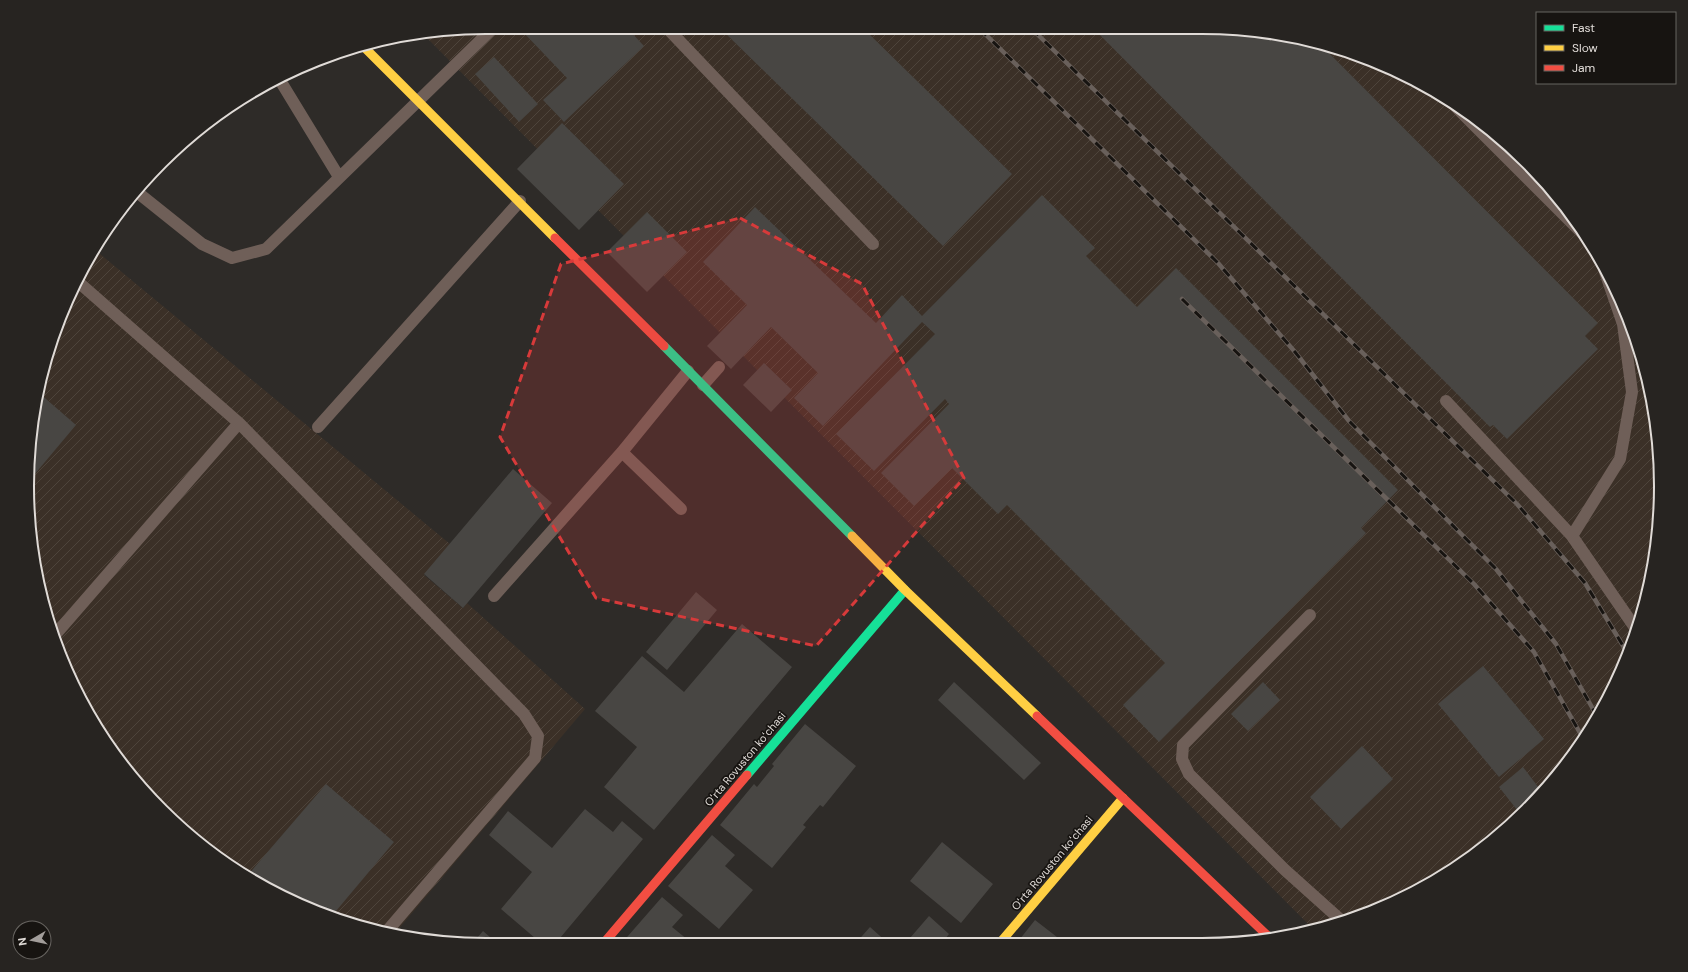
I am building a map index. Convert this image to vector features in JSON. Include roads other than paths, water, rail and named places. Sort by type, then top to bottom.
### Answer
[{"type":"street","points":[[367,50],[520,201],[905,590],[1265,933]]},
{"type":"street","name":"Oʻrta Rovuston koʻchasi","points":[[608,938],[905,590]]},
{"type":"street","name":"Oʻrta Rovuston koʻchasi","points":[[1003,938],[1123,798]]},
{"type":"lane","points":[[140,195],[202,244],[232,258],[266,249],[487,34]]},
{"type":"lane","points":[[673,34],[873,244]]},
{"type":"lane","points":[[282,83],[339,178]]},
{"type":"lane","points":[[1474,125],[1563,214]]},
{"type":"lane","points":[[318,427],[520,201]]},
{"type":"lane","points":[[82,285],[239,423],[524,714],[538,736],[535,758],[390,927]]},
{"type":"lane","points":[[1572,536],[1620,459],[1632,392],[1622,324],[1615,303]]},
{"type":"lane","points":[[703,385],[719,367]]},
{"type":"lane","points":[[494,596],[622,452],[688,371]]},
{"type":"lane","points":[[1446,401],[1572,536],[1632,624]]},
{"type":"lane","points":[[58,631],[239,423]]},
{"type":"lane","points":[[622,452],[681,509]]},
{"type":"lane","points":[[1310,615],[1183,745],[1182,759],[1189,774],[1285,870],[1337,917]]},
{"type":"railway","points":[[985,34],[1218,263],[1295,352],[1349,421],[1496,569],[1556,644],[1594,710]]},
{"type":"railway","points":[[1037,34],[1517,504],[1585,583],[1624,648]]},
{"type":"railway","points":[[1182,299],[1474,584],[1534,652],[1580,733]]}]
